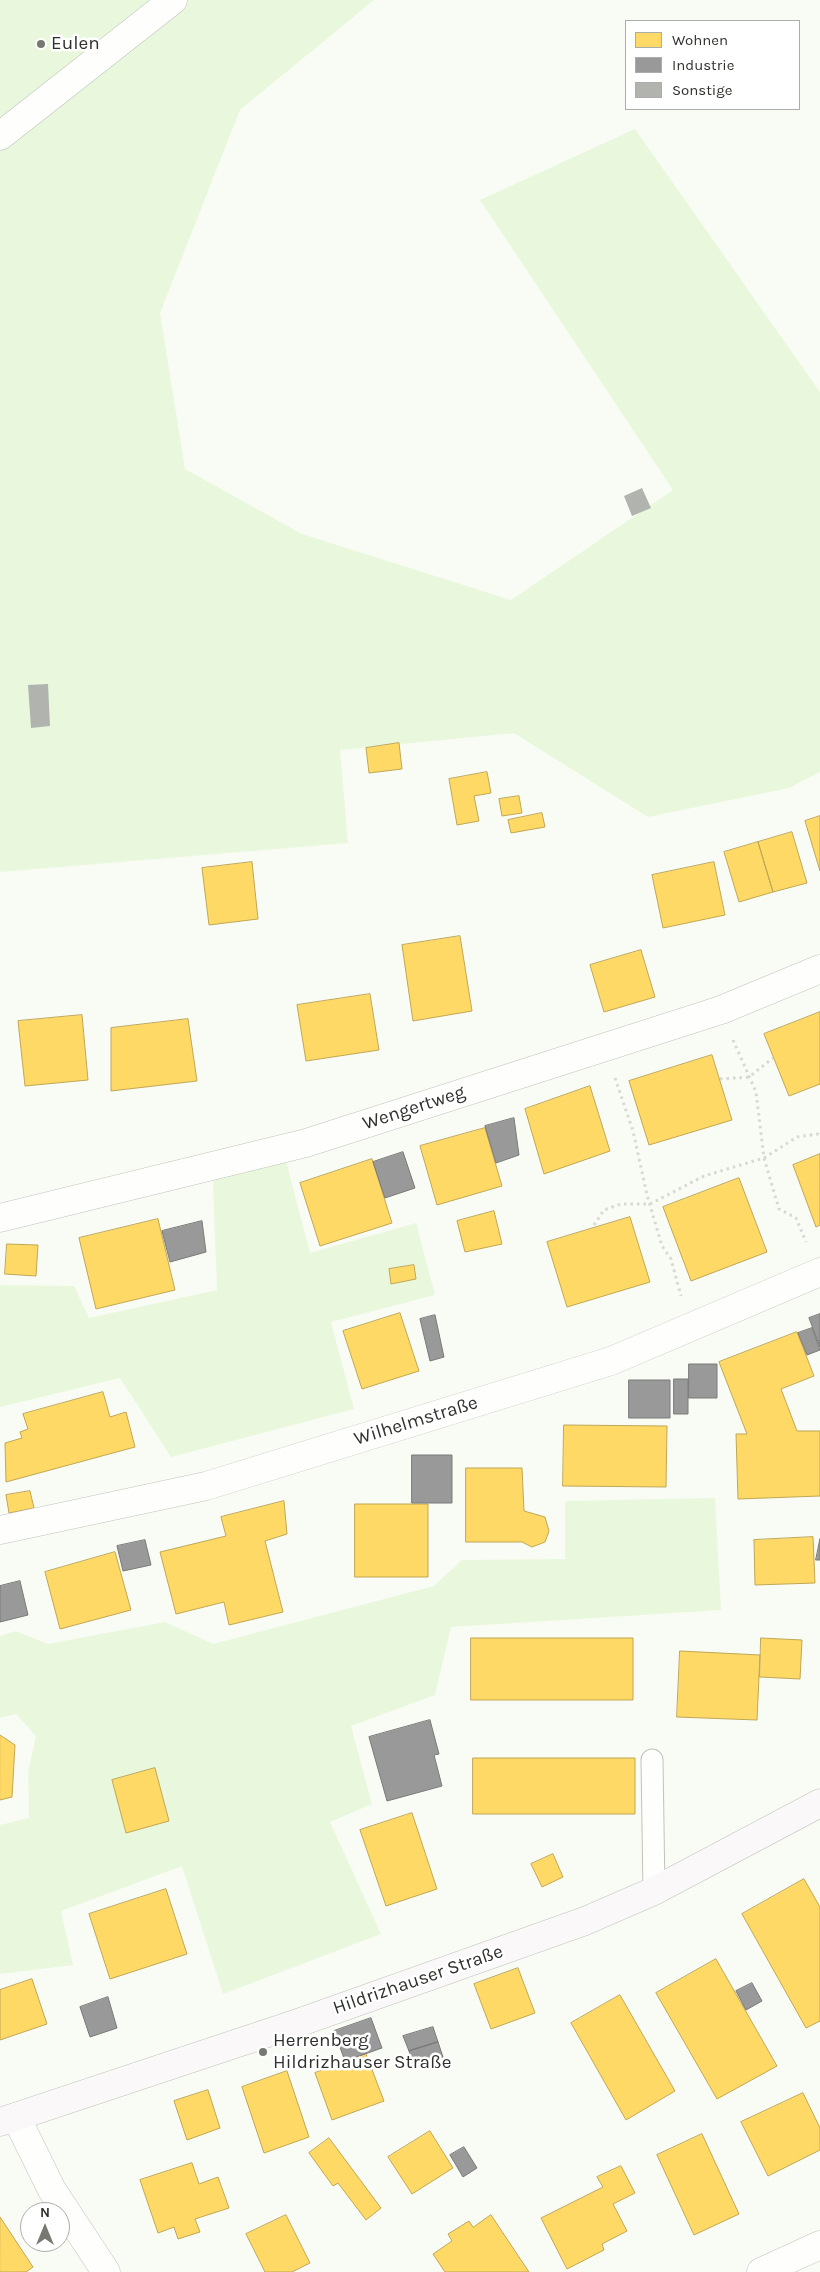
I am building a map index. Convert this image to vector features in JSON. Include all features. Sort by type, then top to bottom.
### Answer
[{"type":"main road","name":"Hildrizhauser Straße","points":[[8,2120],[295,2024],[585,1921],[654,1891],[820,1803]]},
{"type":"street","points":[[0,136],[172,0]]},
{"type":"street","name":"Wengertweg","points":[[0,1218],[306,1143],[721,1010],[820,969]]},
{"type":"street","name":"Wilhelmstraße","points":[[0,1530],[206,1486],[611,1361],[820,1272]]},
{"type":"street","points":[[8,2120],[106,2272]]},
{"type":"street","points":[[761,2272],[820,2245]]},
{"type":"lane","points":[[652,1760],[654,1891]]},
{"type":"path","points":[[721,1010],[756,1092],[764,1158],[779,1209],[796,1218],[820,1272]]},
{"type":"path","points":[[603,1047],[633,1131],[662,1246],[671,1259],[690,1328]]},
{"type":"path","points":[[720,1079],[749,1077],[774,1058]]},
{"type":"path","points":[[594,1225],[604,1210],[621,1204],[650,1204],[704,1176],[764,1158],[797,1137],[818,1134],[820,1136]]},
{"type":"green space","points":[[0,0],[374,0],[240,110],[160,313],[185,469],[302,534],[511,600],[673,490],[480,200],[635,129],[820,392],[820,772],[789,788],[648,817],[514,733],[340,750],[348,843],[0,872]]},
{"type":"green space","points":[[286,1161],[310,1253],[416,1223],[435,1295],[331,1322],[354,1409],[171,1457],[120,1378],[0,1407],[0,1285],[74,1286],[89,1318],[217,1290],[213,1180]]},
{"type":"green space","points":[[715,1498],[721,1610],[451,1627],[435,1695],[351,1726],[372,1804],[330,1822],[381,1934],[223,1994],[182,1866],[61,1911],[73,1965],[0,1974],[0,1825],[29,1818],[28,1772],[36,1736],[16,1714],[0,1718],[0,1636],[16,1631],[48,1644],[165,1622],[213,1644],[434,1586],[462,1560],[565,1559],[565,1501]]},
{"type":"building: Wohnen","points":[[399,743],[402,769],[369,773],[366,748]]},
{"type":"building: Wohnen","points":[[487,772],[491,793],[474,796],[479,821],[457,825],[449,779]]},
{"type":"building: Wohnen","points":[[519,796],[522,813],[502,816],[499,799]]},
{"type":"building: Wohnen","points":[[542,813],[545,827],[511,833],[508,820]]},
{"type":"building: Wohnen","points":[[820,816],[820,871],[805,821]]},
{"type":"building: Wohnen","points":[[792,832],[807,883],[773,892],[758,842]]},
{"type":"building: Wohnen","points":[[758,842],[773,892],[739,902],[724,852]]},
{"type":"building: Wohnen","points":[[252,862],[258,919],[209,925],[202,868]]},
{"type":"building: Wohnen","points":[[714,862],[725,915],[663,928],[652,875]]},
{"type":"building: Wohnen","points":[[460,936],[472,1011],[413,1021],[402,945]]},
{"type":"building: Wohnen","points":[[641,950],[655,997],[604,1012],[590,965]]},
{"type":"building: Wohnen","points":[[370,994],[379,1050],[306,1061],[297,1005]]},
{"type":"building: Wohnen","points":[[820,1012],[820,1084],[789,1096],[764,1034]]},
{"type":"building: Wohnen","points":[[82,1015],[88,1080],[25,1086],[18,1021]]},
{"type":"building: Wohnen","points":[[188,1019],[197,1081],[111,1091],[111,1028]]},
{"type":"building: Wohnen","points":[[712,1055],[732,1120],[649,1145],[629,1081]]},
{"type":"building: Wohnen","points":[[590,1086],[610,1151],[544,1174],[525,1109]]},
{"type":"building: Wohnen","points":[[485,1128],[502,1186],[437,1205],[420,1146]]},
{"type":"building: Wohnen","points":[[820,1154],[820,1225],[816,1227],[793,1165]]},
{"type":"building: Wohnen","points":[[372,1159],[392,1223],[320,1246],[300,1183]]},
{"type":"building: Wohnen","points":[[739,1178],[767,1252],[691,1281],[663,1207]]},
{"type":"building: Wohnen","points":[[494,1211],[502,1244],[465,1252],[457,1221]]},
{"type":"building: Wohnen","points":[[630,1217],[650,1282],[567,1307],[547,1242]]},
{"type":"building: Wohnen","points":[[158,1219],[175,1290],[96,1309],[79,1238]]},
{"type":"building: Wohnen","points":[[7,1244],[38,1245],[36,1276],[5,1274]]},
{"type":"building: Wohnen","points":[[414,1265],[416,1279],[391,1284],[389,1269]]},
{"type":"building: Wohnen","points":[[400,1313],[419,1371],[362,1389],[343,1331]]},
{"type":"building: Wohnen","points":[[797,1332],[814,1376],[781,1389],[797,1431],[820,1431],[820,1496],[738,1499],[736,1434],[747,1434],[719,1362]]},
{"type":"building: Wohnen","points":[[103,1392],[110,1417],[126,1412],[135,1447],[6,1482],[5,1443],[22,1438],[20,1432],[28,1429],[23,1414]]},
{"type":"building: Wohnen","points":[[564,1425],[667,1426],[666,1487],[563,1486]]},
{"type":"building: Wohnen","points":[[466,1468],[522,1468],[524,1511],[545,1517],[549,1531],[545,1542],[532,1547],[522,1542],[466,1542]]},
{"type":"building: Wohnen","points":[[30,1491],[34,1508],[9,1513],[6,1495]]},
{"type":"building: Wohnen","points":[[284,1501],[287,1534],[265,1541],[283,1612],[229,1625],[224,1602],[176,1614],[160,1552],[226,1536],[221,1517]]},
{"type":"building: Wohnen","points":[[355,1504],[428,1504],[428,1577],[355,1577]]},
{"type":"building: Wohnen","points":[[813,1537],[815,1583],[755,1585],[754,1540]]},
{"type":"building: Wohnen","points":[[115,1552],[131,1610],[60,1629],[45,1572]]},
{"type":"building: Wohnen","points":[[471,1638],[633,1638],[633,1700],[471,1700]]},
{"type":"building: Wohnen","points":[[761,1638],[802,1640],[800,1679],[760,1677]]},
{"type":"building: Wohnen","points":[[680,1651],[760,1655],[757,1720],[677,1717]]},
{"type":"building: Wohnen","points":[[0,1735],[15,1745],[12,1797],[0,1800]]},
{"type":"building: Wohnen","points":[[473,1758],[635,1758],[635,1814],[473,1814]]},
{"type":"building: Wohnen","points":[[155,1768],[169,1821],[126,1833],[112,1780]]},
{"type":"building: Wohnen","points":[[412,1813],[437,1889],[386,1906],[360,1830]]},
{"type":"building: Wohnen","points":[[553,1854],[563,1877],[542,1887],[531,1864]]},
{"type":"building: Wohnen","points":[[804,1879],[820,1907],[820,2021],[806,2028],[742,1914]]},
{"type":"building: Wohnen","points":[[166,1889],[187,1954],[110,1979],[89,1914]]},
{"type":"building: Wohnen","points":[[716,1959],[777,2066],[717,2099],[656,1993]]},
{"type":"building: Wohnen","points":[[518,1968],[535,2013],[491,2029],[474,1984]]},
{"type":"building: Wohnen","points":[[32,1979],[47,2024],[0,2040],[0,1990]]},
{"type":"building: Wohnen","points":[[620,1995],[675,2091],[626,2120],[571,2023]]},
{"type":"building: Wohnen","points":[[366,2054],[384,2101],[332,2120],[315,2073]]},
{"type":"building: Wohnen","points":[[287,2071],[309,2137],[264,2153],[242,2087]]},
{"type":"building: Wohnen","points":[[208,2090],[220,2128],[187,2140],[174,2101]]},
{"type":"building: Wohnen","points":[[803,2093],[820,2128],[820,2150],[768,2176],[741,2122]]},
{"type":"building: Wohnen","points":[[430,2131],[453,2168],[412,2194],[388,2157]]},
{"type":"building: Wohnen","points":[[702,2134],[739,2214],[694,2235],[657,2155]]},
{"type":"building: Wohnen","points":[[329,2138],[381,2208],[366,2220],[338,2183],[333,2186],[309,2153]]},
{"type":"building: Wohnen","points":[[192,2163],[199,2184],[218,2177],[229,2208],[195,2219],[200,2232],[178,2239],[174,2227],[158,2233],[140,2180]]},
{"type":"building: Wohnen","points":[[621,2166],[635,2193],[613,2204],[627,2231],[602,2244],[604,2250],[567,2269],[541,2218],[603,2187],[597,2177]]},
{"type":"building: Wohnen","points":[[286,2215],[310,2263],[292,2272],[265,2272],[246,2234]]},
{"type":"building: Wohnen","points":[[491,2215],[529,2272],[445,2272],[433,2254],[452,2241],[448,2234],[469,2221],[473,2227]]},
{"type":"building: Wohnen","points":[[0,2217],[20,2247],[20,2252],[23,2252],[33,2267],[26,2272],[0,2272]]},
{"type":"building: Industrie","points":[[514,1118],[519,1155],[496,1163],[485,1126]]},
{"type":"building: Industrie","points":[[403,1152],[415,1188],[385,1198],[373,1162]]},
{"type":"building: Industrie","points":[[202,1221],[206,1252],[170,1262],[162,1231]]},
{"type":"building: Industrie","points":[[820,1314],[820,1347],[809,1318]]},
{"type":"building: Industrie","points":[[435,1315],[444,1357],[430,1361],[420,1319]]},
{"type":"building: Industrie","points":[[812,1328],[820,1350],[807,1355],[798,1333]]},
{"type":"building: Industrie","points":[[689,1364],[717,1364],[717,1398],[689,1398]]},
{"type":"building: Industrie","points":[[674,1379],[688,1379],[688,1414],[674,1414]]},
{"type":"building: Industrie","points":[[629,1380],[670,1380],[670,1418],[629,1418]]},
{"type":"building: Industrie","points":[[412,1455],[452,1455],[452,1503],[412,1503]]},
{"type":"building: Industrie","points":[[820,1539],[820,1560],[816,1560]]},
{"type":"building: Industrie","points":[[145,1540],[151,1565],[123,1571],[117,1546]]},
{"type":"building: Industrie","points":[[20,1581],[28,1615],[0,1622],[0,1586]]},
{"type":"building: Industrie","points":[[430,1720],[439,1754],[434,1755],[442,1786],[387,1801],[369,1737]]},
{"type":"building: Industrie","points":[[752,1983],[762,2001],[746,2010],[736,1991]]},
{"type":"building: Industrie","points":[[108,1997],[117,2028],[90,2037],[80,2007]]},
{"type":"building: Industrie","points":[[371,2018],[382,2048],[345,2061],[334,2031]]},
{"type":"building: Industrie","points":[[433,2027],[438,2042],[409,2051],[403,2036]]},
{"type":"building: Industrie","points":[[438,2042],[443,2057],[414,2067],[409,2051]]},
{"type":"building: Industrie","points":[[464,2147],[477,2168],[463,2177],[450,2155]]},
{"type":"building: Sonstige","points":[[642,488],[651,508],[632,516],[624,496]]},
{"type":"building: Sonstige","points":[[48,684],[50,726],[31,728],[28,685]]},
{"type":"place","name":"Eulen","points":[[41,44]]},
{"type":"place","name":"Herrenberg Hildrizhauser Straße","points":[[263,2052]]}]
